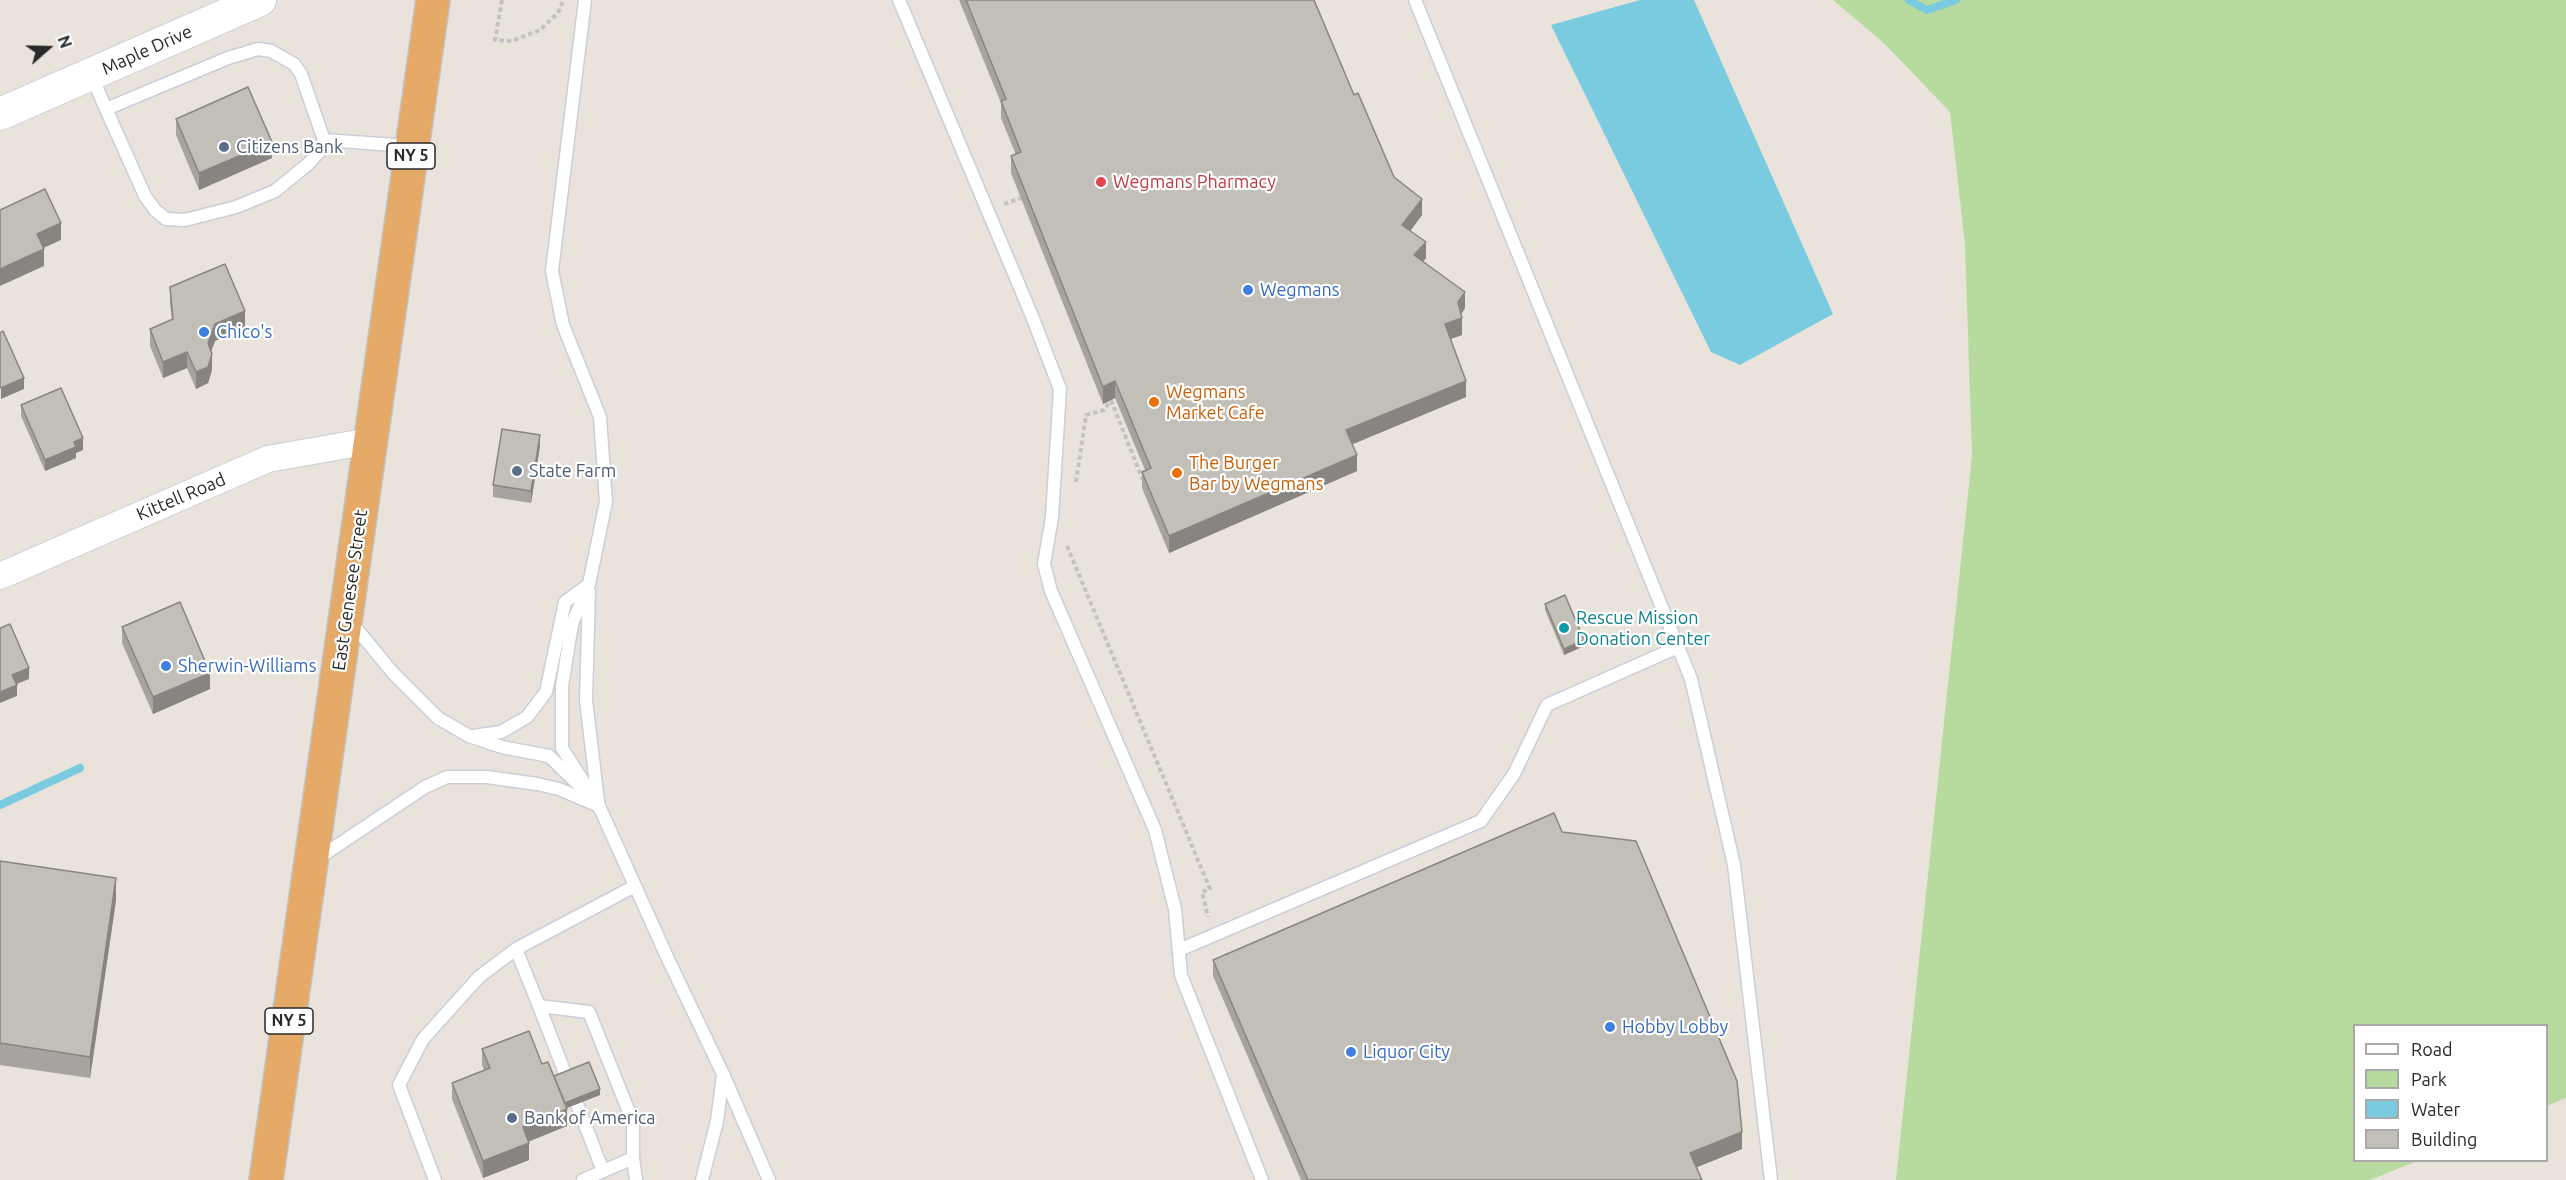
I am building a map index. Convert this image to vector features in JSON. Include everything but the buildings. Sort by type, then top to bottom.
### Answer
[{"type":"highway","name":"East Genesee Street","points":[[266,1180],[433,0]]},
{"type":"street","name":"Maple Drive","points":[[0,114],[260,0]]},
{"type":"street","name":"Kittell Road","points":[[0,576],[268,459],[370,441]]},
{"type":"lane","points":[[585,0],[552,271],[563,325],[600,417],[606,502],[589,584],[586,700],[599,806]]},
{"type":"lane","points":[[899,0],[1032,316],[1060,389],[1052,517],[1044,564],[1052,591],[1155,830],[1175,909],[1181,975],[1262,1180]]},
{"type":"lane","points":[[1415,0],[1691,679],[1734,865],[1771,1180]]},
{"type":"lane","points":[[91,74],[106,109],[145,196],[155,210],[166,219],[175,221],[236,207],[275,191],[309,164],[321,150],[324,140],[301,74],[294,64],[271,51],[258,50],[228,58],[106,109]]},
{"type":"lane","points":[[324,140],[412,147]]},
{"type":"lane","points":[[469,736],[501,732],[527,717],[546,692],[565,602],[589,584]]},
{"type":"lane","points":[[589,584],[572,624],[562,686],[562,748],[599,806],[634,886],[723,1074],[769,1180]]},
{"type":"lane","points":[[347,617],[393,673],[438,718],[469,736],[502,747],[549,756],[599,806]]},
{"type":"lane","points":[[1179,950],[1481,821],[1514,774],[1547,705],[1678,648]]},
{"type":"lane","points":[[311,862],[425,787],[447,777],[487,777],[537,784],[559,789],[599,806]]},
{"type":"lane","points":[[435,1180],[399,1085],[423,1039],[479,977],[516,949],[634,886]]},
{"type":"lane","points":[[516,949],[603,1171]]},
{"type":"lane","points":[[539,1006],[589,1012],[633,1122],[633,1158],[636,1180]]},
{"type":"lane","points":[[702,1180],[717,1121],[723,1074]]},
{"type":"lane","points":[[583,1180],[633,1158]]},
{"type":"path","points":[[501,0],[495,40],[512,40],[540,30],[558,13],[564,0]]},
{"type":"path","points":[[1075,491],[1086,414],[1104,410],[1111,400],[1142,478],[1147,475]]},
{"type":"path","points":[[1069,535],[1067,546],[1210,889],[1202,892],[1213,936]]},
{"type":"green space","points":[[1833,0],[2566,0],[2566,1098],[2548,1106],[2548,1024],[2353,1024],[2353,1162],[2415,1162],[2370,1180],[1896,1180],[1972,456],[1965,244],[1950,112],[1885,44]]},
{"type":"water","points":[[1640,0],[1694,0],[1833,314],[1740,365],[1711,352],[1551,25]]},
{"type":"waterway","points":[[1909,0],[1927,10],[1956,0]]},
{"type":"waterway","points":[[0,805],[80,768]]},
{"type":"place","name":"Citizens Bank","points":[[224,147]]},
{"type":"place","name":"Wegmans Pharmacy","points":[[1101,182]]},
{"type":"place","name":"Wegmans","points":[[1248,290]]},
{"type":"place","name":"Chico's","points":[[204,332]]},
{"type":"place","name":"Wegmans Market Cafe","points":[[1154,402]]},
{"type":"place","name":"State Farm","points":[[517,471]]},
{"type":"place","name":"The Burger Bar by Wegmans","points":[[1177,473]]},
{"type":"place","name":"Rescue Mission Donation Center","points":[[1564,628]]},
{"type":"place","name":"Sherwin-Williams","points":[[166,666]]},
{"type":"place","name":"Hobby Lobby","points":[[1610,1027]]},
{"type":"place","name":"Liquor City","points":[[1351,1052]]},
{"type":"place","name":"Bank of America","points":[[512,1118]]}]
